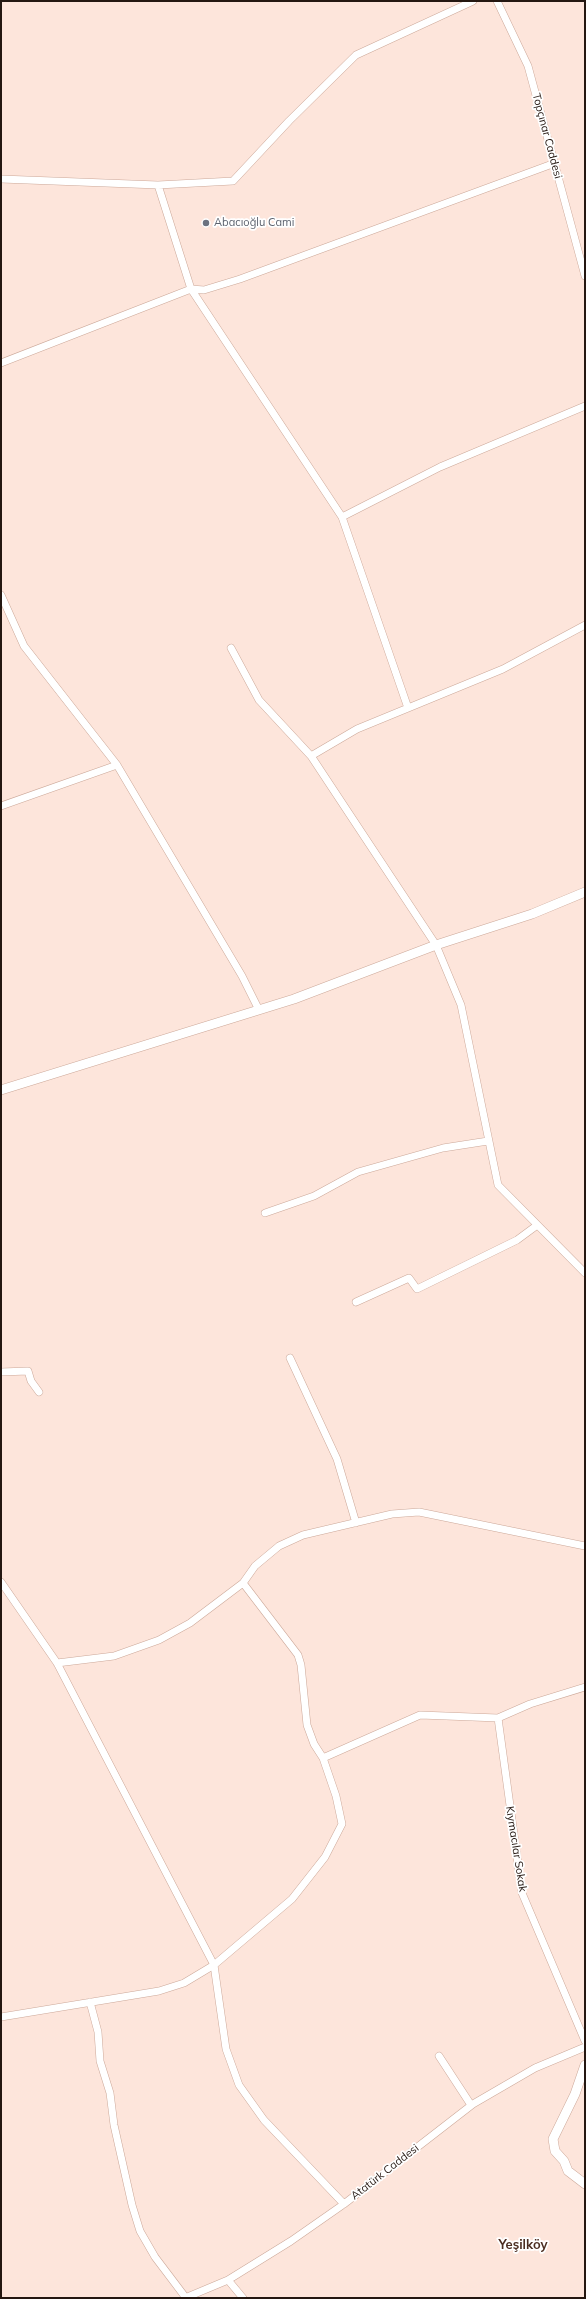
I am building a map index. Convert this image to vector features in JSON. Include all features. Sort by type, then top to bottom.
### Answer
[{"type":"street","points":[[1,179],[158,185],[233,181],[289,121],[356,55],[472,1]]},
{"type":"street","name":"Topçınar Caddesi","points":[[497,1],[528,66],[585,276]]},
{"type":"street","points":[[1,363],[191,289],[204,290],[240,279],[555,162]]},
{"type":"street","points":[[158,185],[191,289],[342,517],[408,708]]},
{"type":"street","points":[[342,517],[440,467],[585,406]]},
{"type":"street","points":[[1,595],[24,646],[117,765],[242,976],[259,1010]]},
{"type":"street","points":[[311,756],[358,729],[503,669],[585,625]]},
{"type":"street","points":[[231,648],[259,700],[311,756],[436,945],[461,1005],[498,1185],[536,1226],[585,1273]]},
{"type":"street","points":[[1,806],[117,765]]},
{"type":"street","points":[[1,1090],[259,1010],[436,945],[532,914],[585,892]]},
{"type":"street","points":[[265,1213],[314,1196],[358,1172],[381,1164],[443,1148],[488,1141]]},
{"type":"street","points":[[356,1302],[409,1278],[417,1289],[510,1244],[536,1226]]},
{"type":"street","points":[[290,1358],[336,1459],[356,1523]]},
{"type":"street","points":[[1,1372],[28,1371],[31,1381],[39,1392]]},
{"type":"street","points":[[57,1663],[114,1656],[159,1640],[190,1623],[243,1583],[255,1566],[279,1546],[303,1535],[392,1514],[419,1512],[585,1546]]},
{"type":"street","points":[[1,1582],[57,1663],[214,1965],[226,2049],[239,2085],[264,2120],[344,2204]]},
{"type":"street","points":[[1,2017],[159,1991],[184,1983],[214,1965],[292,1899],[326,1857],[342,1824],[336,1796],[323,1758],[314,1744],[307,1725],[301,1665],[298,1654],[243,1583]]},
{"type":"street","points":[[323,1758],[420,1715],[498,1718],[530,1704],[585,1687]]},
{"type":"street","name":"Kıymacılar Sokak","points":[[498,1718],[522,1893],[585,2041]]},
{"type":"street","points":[[90,2002],[98,2032],[100,2061],[110,2093],[114,2125],[132,2205],[140,2231],[155,2257],[186,2298]]},
{"type":"street","name":"Atatürk Caddesi","points":[[186,2298],[228,2280],[291,2241],[344,2204],[471,2106],[535,2068],[585,2047]]},
{"type":"street","points":[[440,2056],[471,2106]]},
{"type":"street","points":[[585,2065],[575,2094],[553,2139],[555,2151],[564,2160],[568,2171],[585,2184]]},
{"type":"street","points":[[228,2280],[243,2298]]},
{"type":"place","name":"Abacıoğlu Cami","points":[[206,223]]},
{"type":"district","name":"Yeşilköy","points":[[523,2245]]}]
